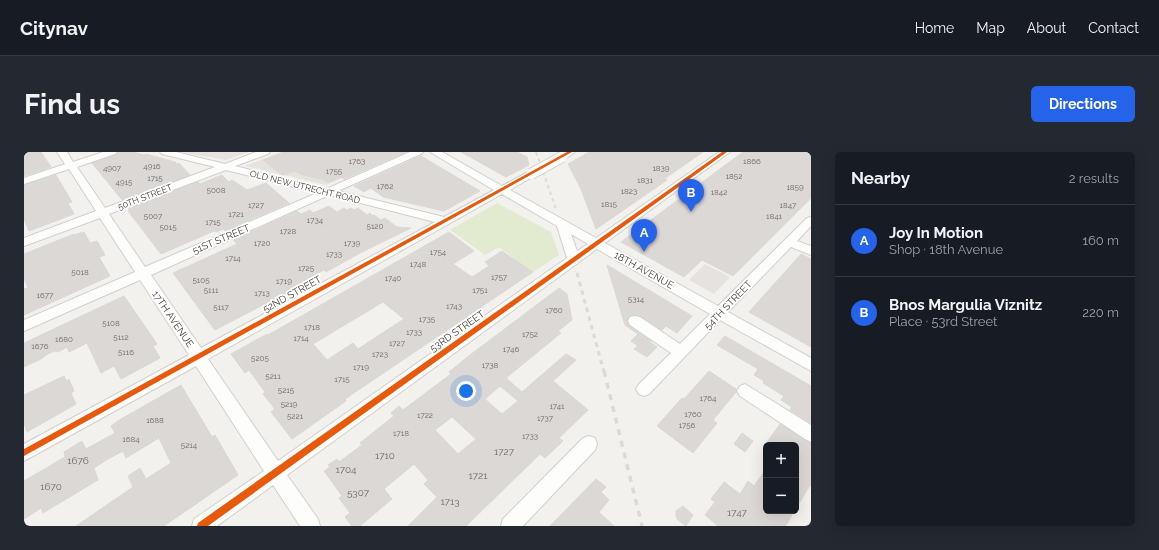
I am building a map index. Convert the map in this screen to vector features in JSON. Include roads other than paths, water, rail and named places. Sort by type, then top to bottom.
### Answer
[{"type":"street","name":"17TH AVENUE","points":[[62,152],[311,526]]},
{"type":"street","points":[[24,180],[112,152]]},
{"type":"street","name":"OLD NEW UTRECHT ROAD","points":[[165,152],[445,221]]},
{"type":"street","name":"50TH STREET","points":[[24,242],[265,152]]},
{"type":"street","name":"51ST STREET","points":[[24,326],[418,152]]},
{"type":"street","name":"18TH AVENUE","points":[[435,152],[811,365]]},
{"type":"street","name":"53RD STREET","points":[[201,526],[725,152]]},
{"type":"street","name":"52ND STREET","points":[[24,453],[566,154]]},
{"type":"street","points":[[562,224],[574,260]]},
{"type":"street","name":"54TH STREET","points":[[644,390],[790,242],[809,226]]},
{"type":"street","points":[[790,242],[811,251]]},
{"type":"street","points":[[635,321],[681,352]]},
{"type":"street","points":[[745,390],[811,434]]},
{"type":"street","points":[[510,526],[589,444]]},
{"type":"railway","points":[[536,152],[556,209]]},
{"type":"railway","points":[[577,273],[604,372]]},
{"type":"railway","points":[[604,371],[642,526]]},
{"type":"place","name":"Bnos Margulia Viznitz","points":[[691,212]]},
{"type":"place","name":"Joy In Motion","points":[[644,252]]}]
